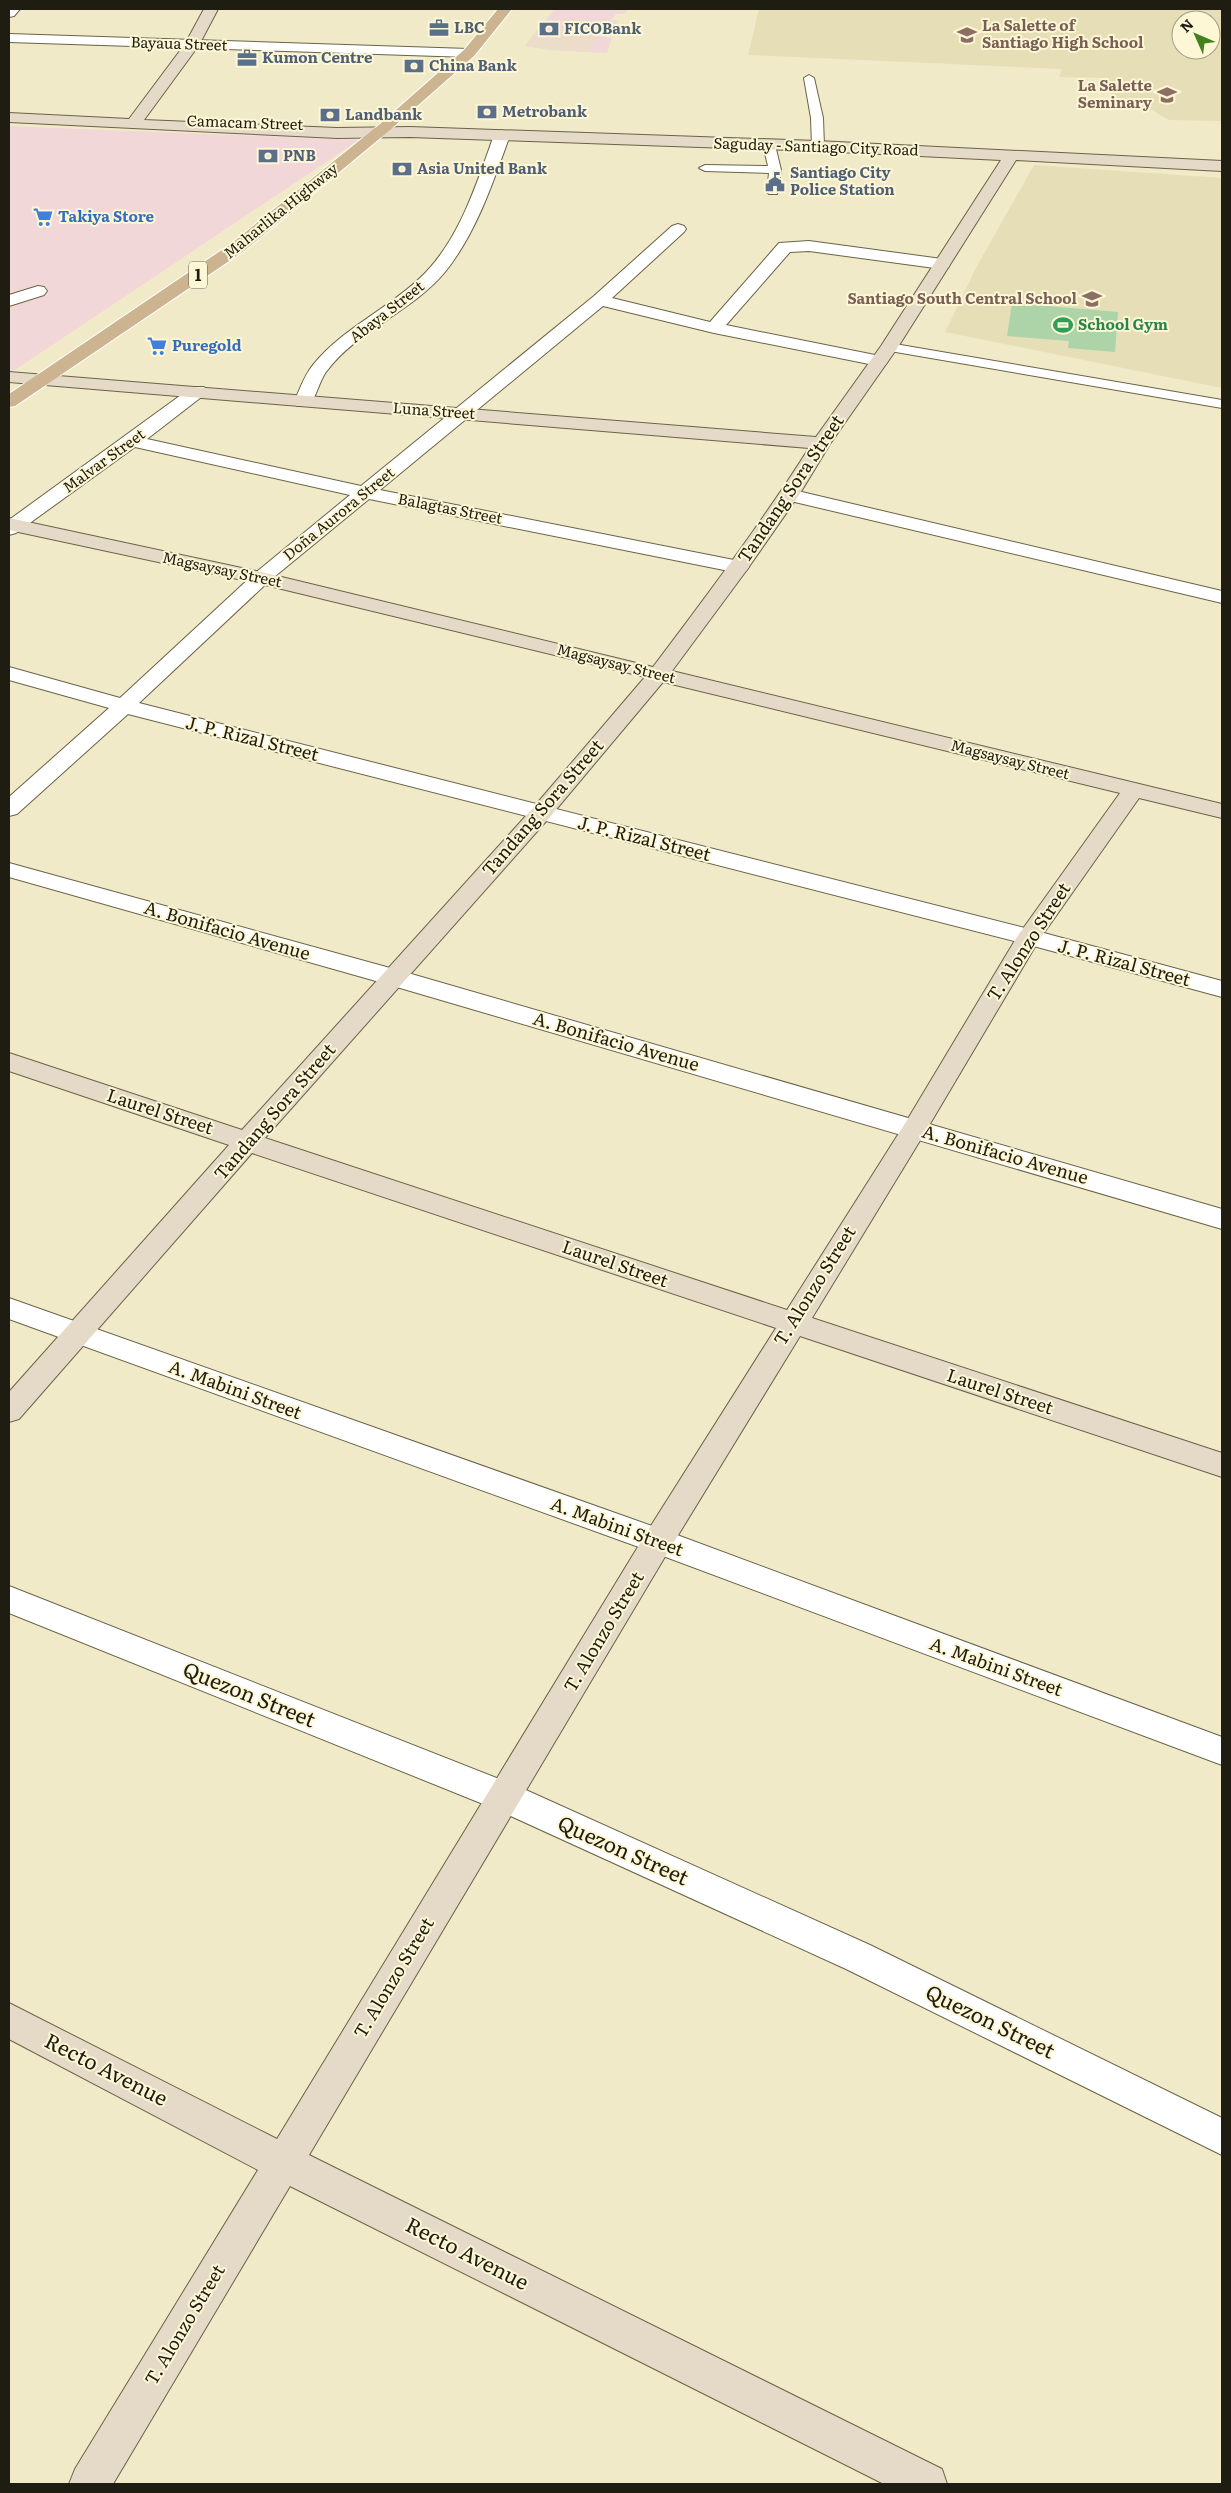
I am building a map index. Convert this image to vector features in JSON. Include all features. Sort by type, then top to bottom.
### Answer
[{"type":"main road","name":"Maharlika Highway","points":[[9,402],[46,379],[238,247],[380,130],[469,53],[505,9]]},
{"type":"street","points":[[9,13],[13,9]]},
{"type":"street","points":[[136,121],[192,45],[211,9]]},
{"type":"street","name":"Bayaua Street","points":[[9,38],[469,53]]},
{"type":"street","name":"Camacam Street","points":[[9,112],[136,121]]},
{"type":"street","name":"Camacam Street","points":[[9,118],[410,132]]},
{"type":"street","name":"Saguday - Santiago City Road","points":[[410,132],[818,146],[1222,166]]},
{"type":"street","name":"Abaya Street","points":[[303,402],[320,369],[364,328],[427,281],[446,258],[485,182],[502,135]]},
{"type":"street","name":"Tandang Sora Street","points":[[9,1411],[250,1141],[392,977],[541,813],[658,675],[739,567],[822,442],[884,354],[1012,155]]},
{"type":"street","name":"Doña Aurora Street","points":[[9,809],[124,706],[261,578],[600,300],[678,229]]},
{"type":"street","points":[[714,328],[785,247],[803,246],[942,264]]},
{"type":"street","points":[[9,301],[38,291]]},
{"type":"street","points":[[600,300],[714,328],[884,354]]},
{"type":"street","name":"Luna Street","points":[[9,377],[822,442]]},
{"type":"street","name":"Malvar Street","points":[[10,526],[132,441],[198,391]]},
{"type":"street","name":"Balagtas Street","points":[[132,441],[366,492],[739,567]]},
{"type":"street","points":[[788,495],[1222,597]]},
{"type":"street","name":"Magsaysay Street","points":[[10,526],[261,578],[1222,811]]},
{"type":"street","name":"J. P. Rizal Street","points":[[9,673],[124,706],[1029,937],[1222,989]]},
{"type":"street","name":"T. Alonzo Street","points":[[90,2484],[282,2162],[505,1797],[658,1541],[915,1128],[1029,937],[1134,789]]},
{"type":"street","name":"A. Bonifacio Avenue","points":[[9,870],[392,977],[1222,1219]]},
{"type":"street","name":"Laurel Street","points":[[9,1062],[250,1141],[792,1324],[1222,1465]]},
{"type":"street","name":"A. Mabini Street","points":[[9,1308],[658,1541],[1222,1751]]},
{"type":"street","name":"Quezon Street","points":[[9,1600],[505,1797],[858,1957],[1222,2137]]},
{"type":"street","name":"Recto Avenue","points":[[9,2020],[282,2162],[927,2484]]},
{"type":"lane","points":[[809,78],[817,118],[818,146]]},
{"type":"lane","points":[[769,144],[775,170],[773,192]]},
{"type":"lane","points":[[705,168],[775,170]]},
{"type":"lane","points":[[884,354],[1222,404]]},
{"type":"shaded area","points":[[555,9],[628,9],[624,14],[616,14],[611,20],[618,21],[610,32],[603,31],[599,36],[612,38],[607,53],[551,50],[525,46]]},
{"type":"shaded area","name":"La Salette of Santiago High School","points":[[759,9],[1222,9],[1222,121],[1169,120],[1152,110],[1115,109],[1106,78],[1059,77],[1062,69],[748,55]]},
{"type":"shaded area","points":[[537,30],[599,36],[587,52],[525,46]]},
{"type":"shaded area","points":[[9,126],[359,140],[9,374]]},
{"type":"shaded area","name":"Santiago South Central School","points":[[1034,165],[1222,178],[1222,388],[945,332],[977,266]]},
{"type":"green space","name":"School Gym","points":[[1012,303],[1118,312],[1115,352],[1068,348],[1069,341],[1007,336]]},
{"type":"place","name":"LBC","points":[[439,28]]},
{"type":"place","name":"FICOBank","points":[[549,29]]},
{"type":"place","name":"La Salette of Santiago High School","points":[[967,35]]},
{"type":"place","name":"Kumon Centre","points":[[247,58]]},
{"type":"place","name":"China Bank","points":[[414,66]]},
{"type":"place","name":"La Salette Seminary","points":[[1167,95]]},
{"type":"place","name":"Metrobank","points":[[487,112]]},
{"type":"place","name":"Landbank","points":[[330,115]]},
{"type":"place","name":"PNB","points":[[268,156]]},
{"type":"place","name":"Asia United Bank","points":[[402,169]]},
{"type":"place","name":"Santiago City Police Station","points":[[775,182]]},
{"type":"place","name":"Takiya Store","points":[[43,217]]},
{"type":"place","name":"Santiago South Central School","points":[[1092,299]]},
{"type":"place","name":"School Gym","points":[[1063,325]]},
{"type":"place","name":"Puregold","points":[[157,346]]}]
